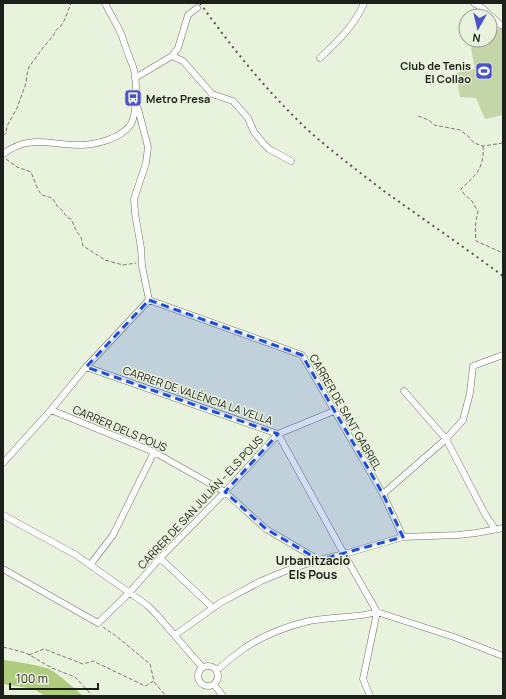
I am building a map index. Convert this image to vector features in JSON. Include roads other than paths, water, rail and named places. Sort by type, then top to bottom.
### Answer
[{"type":"street","points":[[3,155],[17,145],[29,142],[78,145],[96,144],[118,135],[130,125],[133,119],[136,100],[134,70],[121,34],[105,3]]},
{"type":"street","points":[[320,58],[341,38],[361,12],[364,3]]},
{"type":"street","points":[[474,3],[501,25]]},
{"type":"street","points":[[135,78],[172,56],[178,48],[188,15],[197,8]]},
{"type":"street","points":[[172,56],[183,61],[212,94],[232,101],[248,118],[254,132],[263,143],[269,149],[291,162]]},
{"type":"street","points":[[3,463],[51,410],[86,367],[150,300],[142,262],[134,199],[146,164],[148,147],[136,100]]},
{"type":"street","name":"CARRER DE SANT GABRIEL","points":[[150,300],[302,355],[383,494],[403,537]]},
{"type":"street","points":[[383,494],[446,439],[463,420],[470,393],[473,366],[503,354]]},
{"type":"street","name":"CARRER DE VALÈNCIA LA VELLA","points":[[86,367],[278,434],[377,612]]},
{"type":"street","points":[[404,391],[446,439],[485,514],[495,529]]},
{"type":"street","name":"CARRER DELS POUS","points":[[51,410],[154,452],[225,492],[266,529],[319,560]]},
{"type":"street","name":"CARRER DE SAN JULIÁN - ELS POUS","points":[[3,569],[98,623],[129,593],[160,558],[225,492],[278,434],[334,411]]},
{"type":"street","points":[[90,565],[113,535],[154,452]]},
{"type":"street","points":[[3,515],[76,555],[150,608],[202,667]]},
{"type":"street","points":[[175,635],[220,603],[261,580],[288,570],[403,537],[458,535],[503,528]]},
{"type":"street","points":[[160,558],[213,608]]},
{"type":"street","points":[[370,696],[362,679],[377,612]]},
{"type":"street","points":[[217,670],[247,647],[274,632],[305,622],[377,612],[454,637],[503,656]]},
{"type":"street","points":[[208,665],[217,670],[218,679],[214,685],[205,686],[200,682],[198,675],[202,667],[208,665]]},
{"type":"street","points":[[214,685],[223,696]]},
{"type":"railway","points":[[200,3],[225,37],[265,86],[310,132],[384,191],[503,276]]},
{"type":"place","name":"Club de Tenis El Collao","points":[[484,71]]},
{"type":"place","name":"Metro Presa","points":[[133,98]]},
{"type":"district","name":"Urbanització Els Pous","points":[[313,567]]}]
